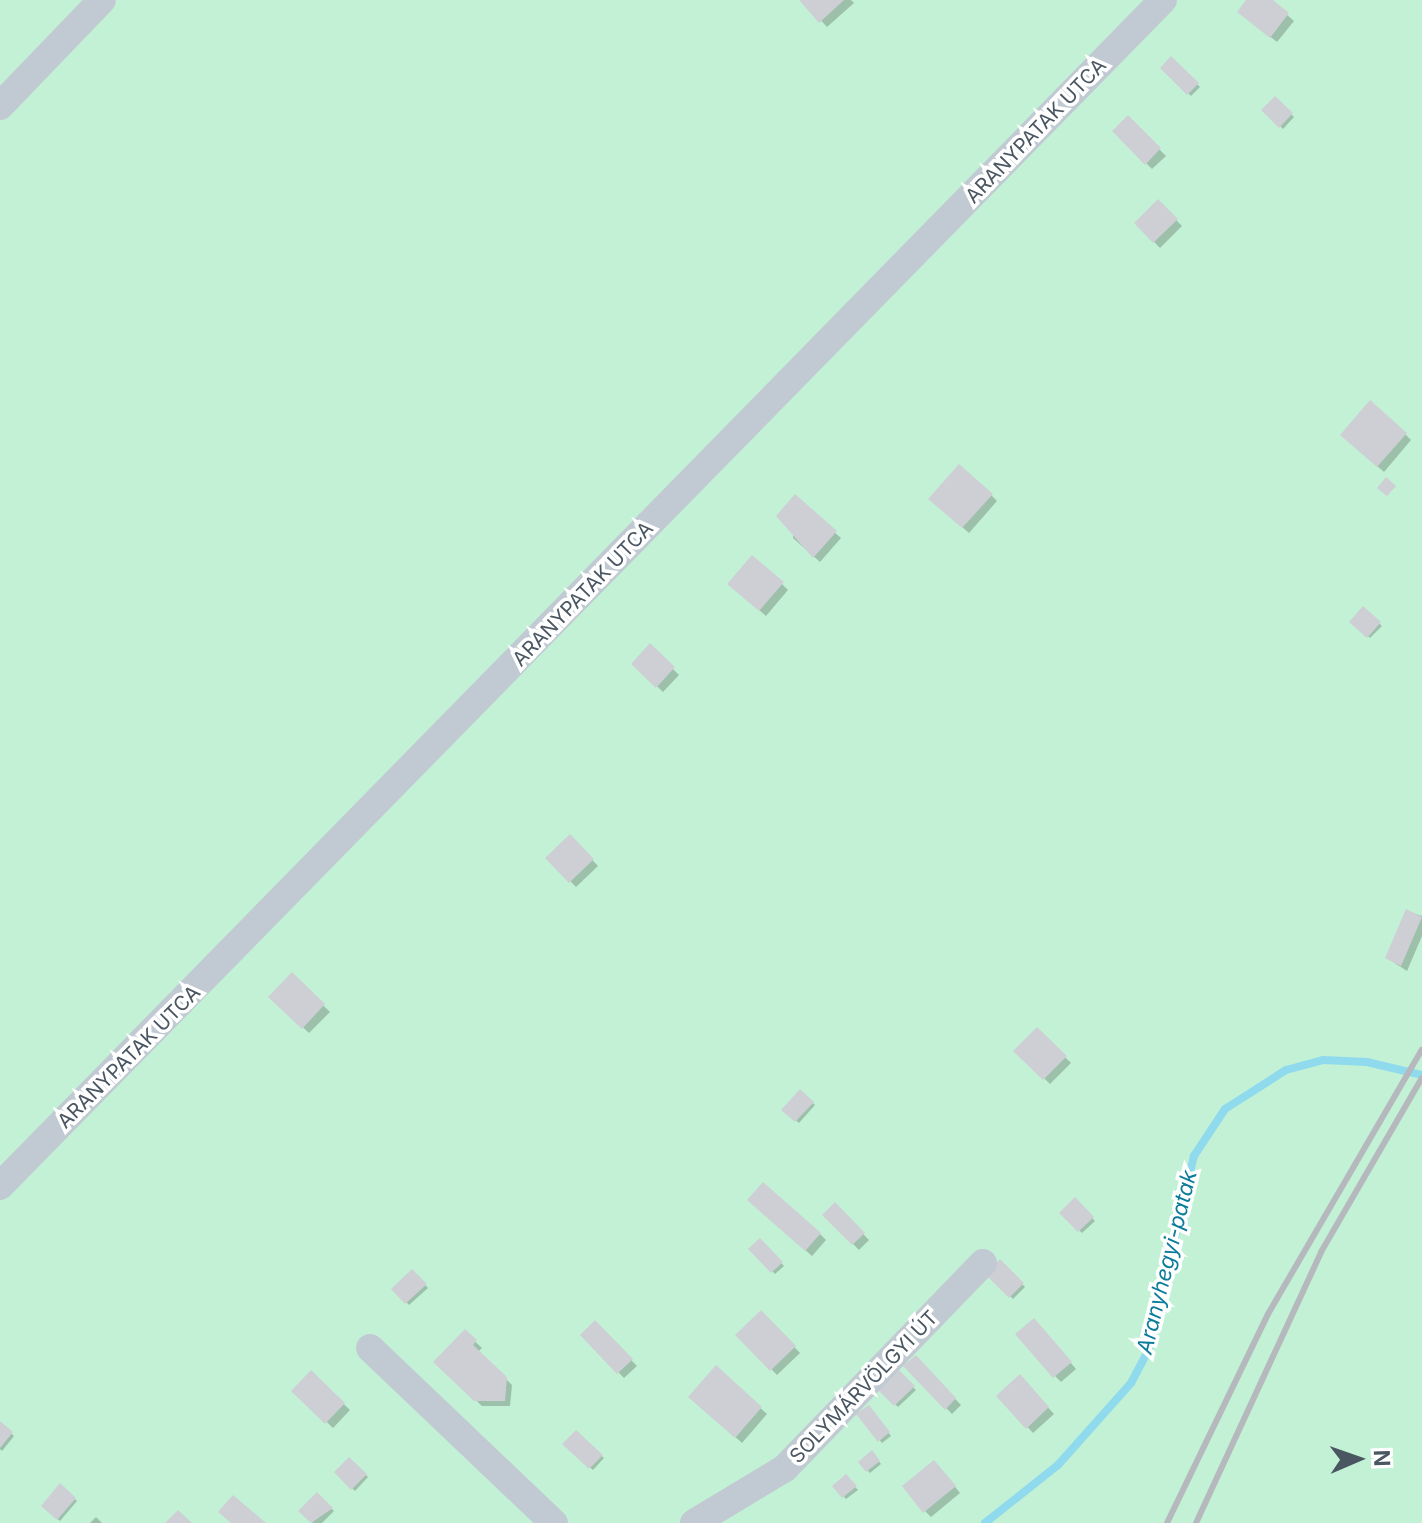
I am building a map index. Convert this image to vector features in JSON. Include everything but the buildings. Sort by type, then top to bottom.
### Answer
[{"type":"street","points":[[0,106],[102,0]]},
{"type":"street","name":"ARANYPATAK UTCA","points":[[0,1186],[1163,0]]},
{"type":"street","name":"SOLYMÁRVÖLGYI ÚT","points":[[694,1523],[785,1468],[983,1263]]},
{"type":"street","points":[[370,1348],[554,1523]]},
{"type":"green space","points":[[0,0],[1422,0],[1422,1523],[0,1523]]},
{"type":"waterway","name":"Aranyhegyi-patak","points":[[985,1523],[1058,1465],[1131,1383],[1149,1349],[1194,1156],[1225,1109],[1286,1070],[1323,1060],[1367,1062],[1422,1075]]},
{"type":"railway","points":[[1167,1523],[1268,1314],[1422,1049]]},
{"type":"railway","points":[[1196,1523],[1321,1252],[1422,1078]]}]
